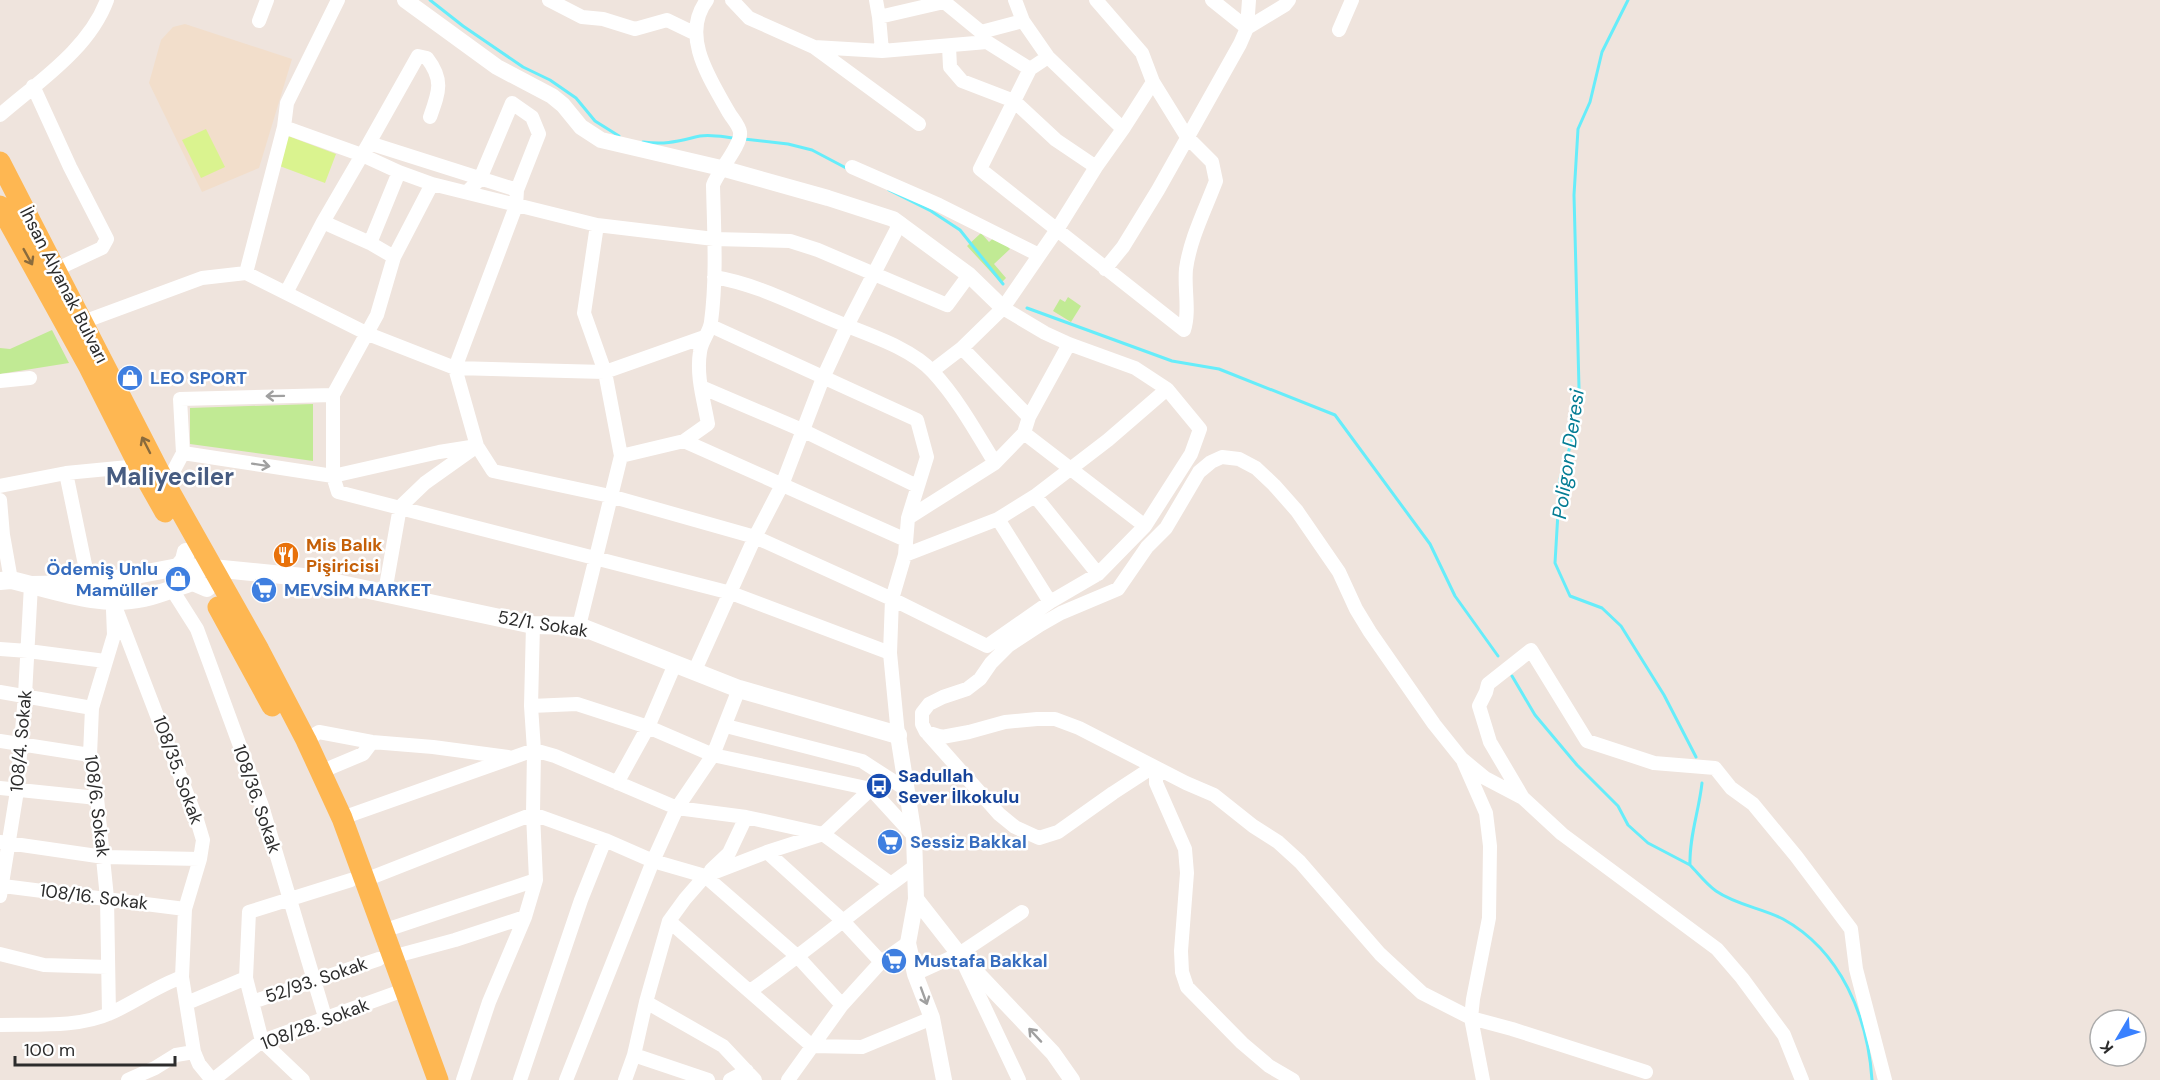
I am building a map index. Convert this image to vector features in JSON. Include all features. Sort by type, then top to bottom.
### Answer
[{"type":"main road","name":"İhsan Alyanak Bulvarı","points":[[0,162],[83,322],[197,569]]},
{"type":"main road","name":"İhsan Alyanak Bulvarı","points":[[0,206],[89,367],[139,466],[160,488]]},
{"type":"main road","points":[[6,581],[94,601],[113,601],[144,598],[171,588],[197,569]]},
{"type":"main road","points":[[197,569],[305,769],[383,931],[385,958]]},
{"type":"main road","points":[[31,585],[89,584],[197,569],[228,597],[306,740],[342,818],[358,880],[397,992],[423,1080]]},
{"type":"main road","name":"52/1. Sokak","points":[[197,569],[313,578],[532,625],[579,626],[739,688],[898,735]]},
{"type":"main road","points":[[228,597],[232,581],[247,572]]},
{"type":"main road","points":[[397,992],[438,1080]]},
{"type":"street","points":[[0,115],[83,43],[103,11],[107,0]]},
{"type":"street","points":[[258,21],[267,0]]},
{"type":"street","points":[[246,273],[284,127],[287,103],[338,0]]},
{"type":"street","points":[[405,0],[497,67],[552,96],[563,105],[581,127],[601,140],[721,168],[828,198],[900,223],[969,275],[1003,308],[1045,333],[1135,368],[1167,389],[1200,429],[1191,454],[1145,526],[1098,574],[1050,602],[987,646],[892,599],[755,537],[610,496],[493,471],[477,446],[454,368],[516,206],[517,190],[539,134],[532,117],[512,103],[480,179],[467,192]]},
{"type":"street","points":[[549,0],[582,17],[603,19],[635,29],[668,20],[696,34]]},
{"type":"street","points":[[621,456],[684,441],[708,424],[701,387],[700,351],[708,331],[714,277],[712,185],[739,137],[699,52],[696,34],[699,15],[707,0]]},
{"type":"street","points":[[732,0],[749,18],[814,47],[919,124]]},
{"type":"street","points":[[876,0],[882,51]]},
{"type":"street","points":[[1015,0],[1023,21],[1048,57],[1123,129]]},
{"type":"street","points":[[1048,57],[1030,69],[980,169],[1058,228],[1105,269],[1184,330],[1188,258],[1216,181],[1212,162],[1187,137],[1153,82],[1142,53],[1096,0]]},
{"type":"street","points":[[1212,0],[1247,28]]},
{"type":"street","points":[[1105,269],[1123,247],[1247,28],[1249,0]]},
{"type":"street","points":[[1247,28],[1285,5],[1289,0]]},
{"type":"street","points":[[1339,30],[1352,0]]},
{"type":"street","points":[[879,17],[943,1],[984,37],[1030,69]]},
{"type":"street","points":[[814,47],[882,51],[949,46],[984,37],[1023,21]]},
{"type":"street","points":[[949,46],[950,67],[962,81],[1014,101],[1056,140],[1096,167]]},
{"type":"street","points":[[286,293],[323,222],[418,56],[427,58],[438,77],[436,99],[430,117]]},
{"type":"street","points":[[932,371],[962,348],[1003,308],[1153,82]]},
{"type":"street","points":[[33,86],[70,167],[107,239],[102,248],[57,269]]},
{"type":"street","points":[[284,127],[517,190]]},
{"type":"street","points":[[366,149],[399,172],[432,184],[597,225],[714,239],[790,241],[818,250],[947,305],[969,275]]},
{"type":"street","points":[[852,167],[950,210],[1039,255]]},
{"type":"street","points":[[369,243],[399,172]]},
{"type":"street","points":[[432,184],[394,257],[377,315],[333,395],[333,476],[338,492],[731,593],[890,653]]},
{"type":"street","points":[[323,222],[394,257]]},
{"type":"street","points":[[695,670],[755,537],[782,485],[823,378],[900,223]]},
{"type":"street","points":[[579,626],[621,456],[605,372],[584,312],[597,225]]},
{"type":"street","points":[[83,322],[202,278],[246,273],[368,334],[454,368],[605,372],[708,331],[823,378],[917,420],[927,457],[908,518],[905,555],[892,599],[890,653],[898,735],[914,836],[916,899],[908,943],[915,974],[932,1018],[944,1080]]},
{"type":"street","points":[[714,277],[752,286],[878,338],[918,360],[932,371],[966,414],[995,463]]},
{"type":"street","points":[[908,518],[995,463],[1024,433],[1029,417],[1070,344]]},
{"type":"street","points":[[962,348],[1029,417]]},
{"type":"street","points":[[0,381],[30,378]]},
{"type":"street","points":[[701,387],[802,430],[917,486]]},
{"type":"street","points":[[905,555],[998,519],[1035,496],[1108,440],[1167,389]]},
{"type":"street","points":[[160,488],[183,453],[180,399],[333,395]]},
{"type":"street","points":[[1024,433],[1145,526]]},
{"type":"street","points":[[684,441],[906,540]]},
{"type":"street","points":[[183,453],[333,476],[439,452],[477,446]]},
{"type":"street","points":[[385,592],[400,507],[425,483],[477,446]]},
{"type":"street","points":[[1155,768],[1113,793],[1058,832],[1039,838],[1015,827],[999,814],[926,732],[922,724],[922,713],[929,705],[943,697],[967,689],[980,679],[991,663],[1008,646],[1040,625],[1061,613],[1118,589],[1147,547],[1166,528],[1199,472],[1211,462],[1222,457],[1239,459],[1256,468],[1297,511],[1339,572],[1356,609],[1370,632],[1434,724],[1462,759],[1485,778],[1523,798],[1562,834],[1717,949],[1743,978],[1784,1035],[1802,1080]]},
{"type":"street","points":[[0,486],[66,473],[139,466]]},
{"type":"street","points":[[66,473],[89,584]]},
{"type":"street","points":[[1035,496],[1098,574]]},
{"type":"street","points":[[0,500],[6,581]]},
{"type":"street","points":[[998,519],[1050,602]]},
{"type":"street","name":"108/4. Sokak","points":[[2,891],[5,842],[17,791],[22,745],[31,585]]},
{"type":"street","name":"108/36. Sokak","points":[[171,588],[197,629],[261,806],[325,1017]]},
{"type":"street","name":"108/6. Sokak","points":[[109,1014],[107,898],[104,857],[90,754],[92,708],[114,635],[113,601]]},
{"type":"street","name":"108/35. Sokak","points":[[113,601],[203,840],[200,859],[185,909],[182,977],[194,1052],[199,1064],[213,1080]]},
{"type":"street","points":[[463,1080],[489,1002],[525,917],[536,880],[531,706],[532,625]]},
{"type":"street","points":[[0,649],[105,661]]},
{"type":"street","points":[[1523,798],[1490,742],[1479,706],[1488,684],[1531,650],[1587,741],[1654,763],[1715,768],[1731,788],[1753,804],[1796,856],[1851,929],[1856,969],[1885,1080]]},
{"type":"street","points":[[617,783],[648,727],[675,664]]},
{"type":"street","points":[[566,1080],[653,861],[677,808],[713,755],[739,688]]},
{"type":"street","points":[[0,692],[92,708]]},
{"type":"street","points":[[531,706],[577,704],[648,727],[713,755],[871,789],[914,836]]},
{"type":"street","points":[[926,732],[942,736],[969,732],[1005,722],[1055,719],[1079,728],[1155,768],[1214,795],[1253,826],[1278,842],[1300,862],[1380,954],[1422,993],[1471,1018],[1646,1072]]},
{"type":"street","points":[[726,726],[862,761],[907,790]]},
{"type":"street","points":[[306,740],[319,732],[372,742],[510,757]]},
{"type":"street","points":[[0,741],[90,754]]},
{"type":"street","points":[[320,772],[363,754],[372,742]]},
{"type":"street","points":[[342,818],[534,750],[555,756],[677,808],[746,817],[823,834],[891,884]]},
{"type":"street","points":[[1462,759],[1486,813],[1490,846],[1489,918],[1471,1018],[1483,1080]]},
{"type":"street","points":[[1485,778],[1504,765]]},
{"type":"street","points":[[1155,768],[1156,783],[1185,849],[1187,873],[1181,951],[1182,972],[1187,987],[1242,1043],[1269,1066],[1293,1080]]},
{"type":"street","points":[[0,788],[97,798]]},
{"type":"street","points":[[705,876],[767,852],[823,834],[871,789]]},
{"type":"street","points":[[303,1080],[262,1041],[246,978],[249,912],[289,898],[358,880],[533,814],[605,840],[653,861],[705,876],[798,957],[842,1005]]},
{"type":"street","points":[[625,1080],[634,1055],[669,921],[705,876],[729,853],[746,817]]},
{"type":"street","points":[[520,1080],[581,900],[605,840]]},
{"type":"street","points":[[5,842],[104,857],[200,859]]},
{"type":"street","points":[[767,852],[842,920],[881,962]]},
{"type":"street","points":[[750,991],[798,957],[842,920],[914,867]]},
{"type":"street","points":[[383,931],[536,880]]},
{"type":"street","name":"108/16. Sokak","points":[[2,891],[107,898],[185,909]]},
{"type":"street","points":[[916,899],[959,954],[1053,1053],[1072,1080]]},
{"type":"street","points":[[915,974],[959,954],[1022,912]]},
{"type":"street","name":"52/93. Sokak","points":[[252,1002],[312,980],[455,940],[525,917]]},
{"type":"street","points":[[669,921],[812,1046],[862,1047],[932,1018]]},
{"type":"street","points":[[788,1080],[842,1005],[881,962],[908,943]]},
{"type":"street","points":[[0,954],[44,965],[108,968]]},
{"type":"street","points":[[959,954],[1019,1080]]},
{"type":"street","points":[[0,1025],[66,1024],[109,1014],[166,983],[182,977]]},
{"type":"street","points":[[187,1003],[246,978]]},
{"type":"street","name":"108/28. Sokak","points":[[213,1080],[262,1041],[397,992]]},
{"type":"street","points":[[646,1002],[723,1046],[751,1076]]},
{"type":"street","points":[[128,1080],[156,1074],[176,1055],[194,1052]]},
{"type":"street","points":[[634,1055],[674,1075],[708,1080]]},
{"type":"street","points":[[730,1080],[751,1076]]},
{"type":"shaded area","points":[[185,24],[292,59],[259,168],[202,192],[149,83],[161,40],[173,27]]},
{"type":"green space","points":[[206,129],[225,167],[201,178],[182,140]]},
{"type":"green space","points":[[288,136],[336,154],[325,183],[277,165]]},
{"type":"green space","points":[[981,233],[989,242],[997,235],[1010,249],[994,264],[1006,278],[1001,283],[967,246]]},
{"type":"green space","points":[[1068,297],[1081,306],[1071,322],[1053,311],[1060,299],[1065,302]]},
{"type":"green space","points":[[52,330],[69,363],[0,374],[0,348],[10,349]]},
{"type":"green space","points":[[313,404],[313,461],[190,444],[190,408]]},
{"type":"waterway","points":[[430,0],[463,26],[523,67],[550,80],[576,98],[595,121],[619,136]]},
{"type":"waterway","name":"Poligon Deresi","points":[[1628,0],[1602,52],[1590,102],[1578,129],[1574,195],[1579,388],[1573,437],[1560,479],[1555,563],[1570,596],[1602,608],[1621,626],[1664,695],[1696,757]]},
{"type":"waterway","points":[[643,142],[666,143],[704,135],[734,138]]},
{"type":"waterway","points":[[744,139],[788,144],[812,150],[848,169]]},
{"type":"waterway","points":[[889,190],[931,211],[960,230],[1003,284]]},
{"type":"waterway","points":[[1027,308],[1172,361],[1219,369],[1335,415],[1430,544],[1455,596],[1498,656]]},
{"type":"waterway","points":[[1512,676],[1535,715],[1577,765],[1618,806],[1628,825],[1648,843],[1690,865]]},
{"type":"waterway","name":"Poligon Deresi","points":[[1702,783],[1691,844],[1690,865],[1716,891],[1732,900],[1783,919],[1821,949],[1836,967],[1857,1010],[1865,1033],[1872,1080]]},
{"type":"place","name":"LEO SPORT","points":[[130,378]]},
{"type":"place","name":"Mis Balık Pişiricisi","points":[[286,555]]},
{"type":"place","name":"Ödemiş Unlu Mamüller","points":[[178,579]]},
{"type":"place","name":"MEVSİM MARKET","points":[[264,590]]},
{"type":"place","name":"Sadullah Sever İlkokulu","points":[[879,786]]},
{"type":"place","name":"Sessiz Bakkal","points":[[890,842]]},
{"type":"place","name":"Mustafa Bakkal","points":[[894,961]]},
{"type":"district","name":"Maliyeciler","points":[[170,477]]}]
